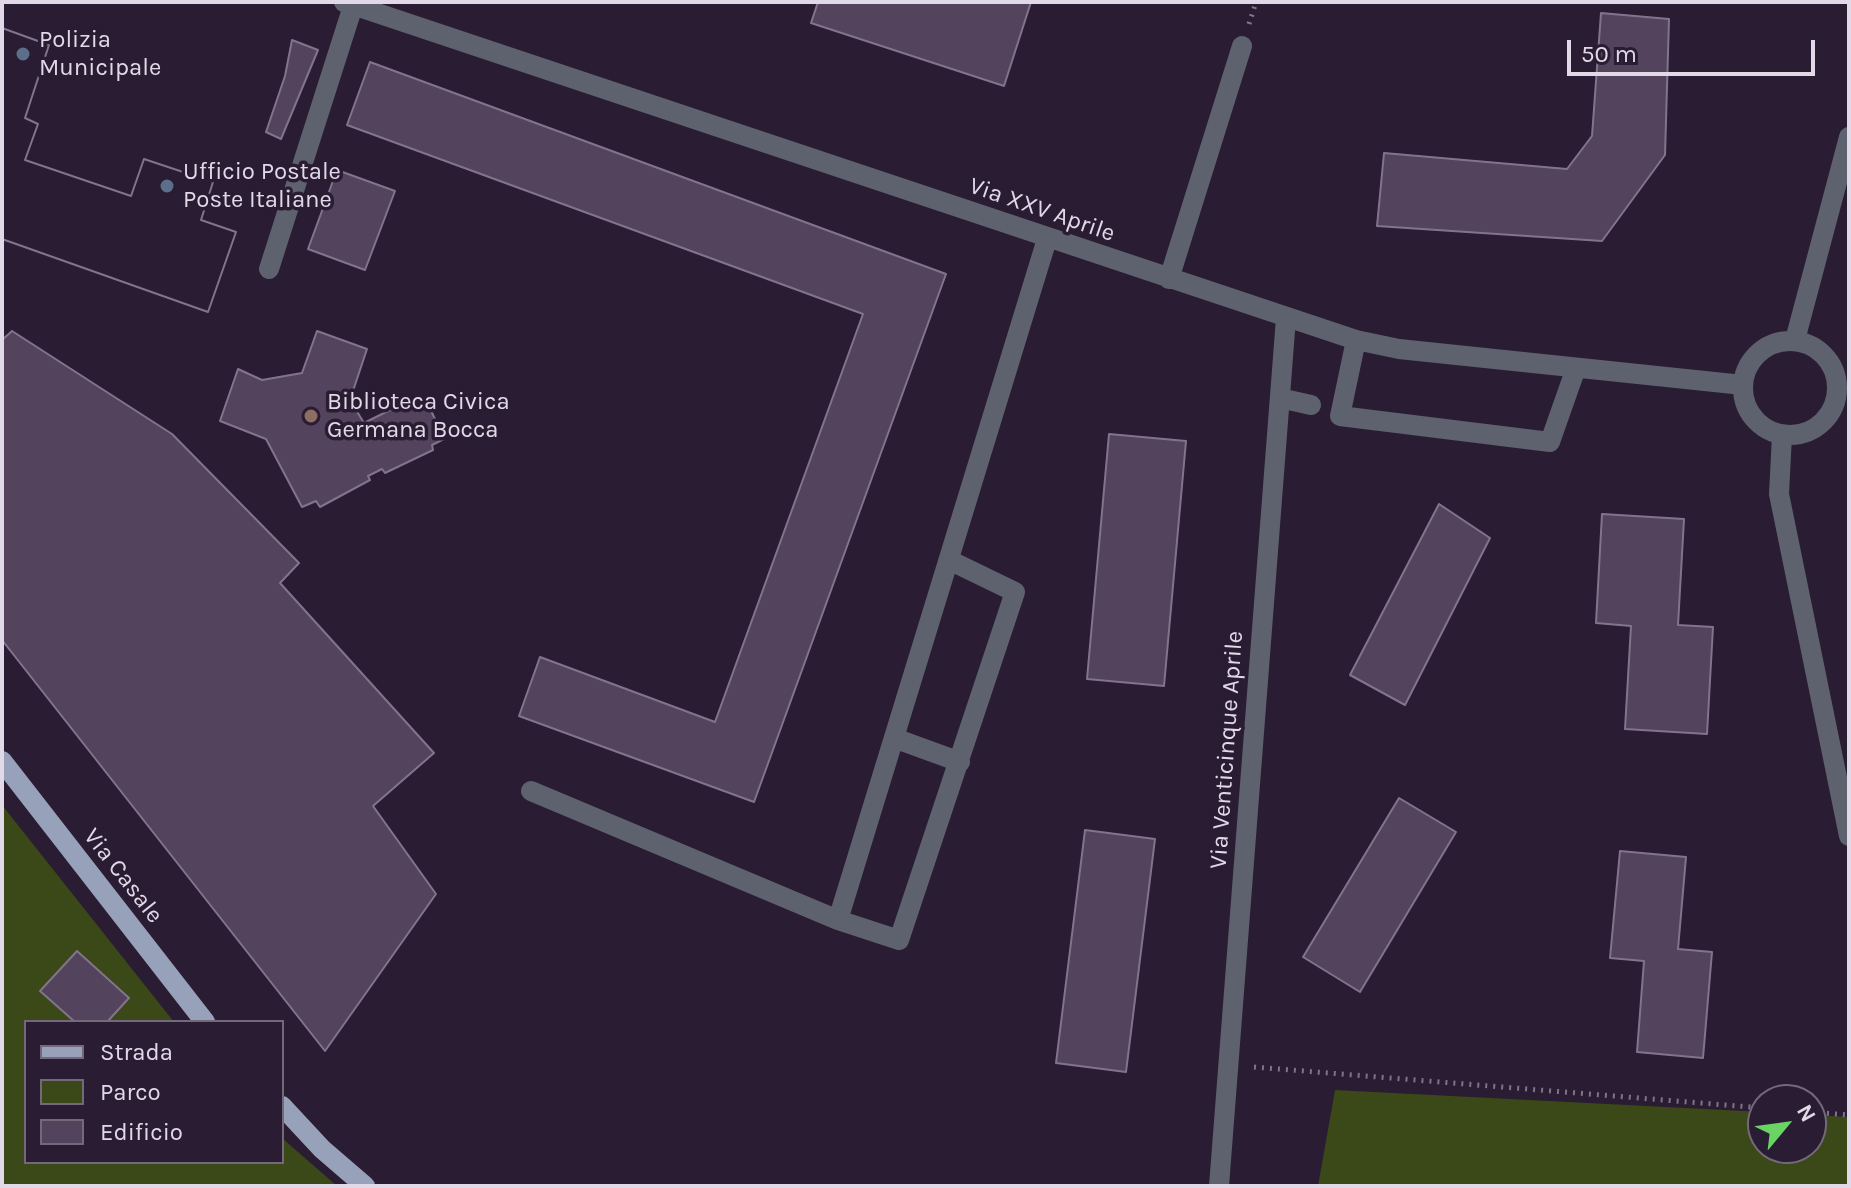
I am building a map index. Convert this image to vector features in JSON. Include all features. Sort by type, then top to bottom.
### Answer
[{"type":"main road","name":"Via Casale","points":[[2,761],[203,1020]]},
{"type":"main road","points":[[284,1108],[322,1149],[365,1186]]},
{"type":"street","name":"Via XXV Aprile","points":[[348,4],[1356,340],[1399,349],[1743,385]]},
{"type":"street","points":[[269,269],[348,4]]},
{"type":"street","points":[[1169,279],[1242,46]]},
{"type":"street","points":[[1795,340],[1849,137]]},
{"type":"street","points":[[838,920],[1047,239]]},
{"type":"street","name":"Via Venticinque Aprile","points":[[1219,1186],[1286,318]]},
{"type":"street","points":[[1356,340],[1340,416],[1550,442],[1576,368]]},
{"type":"street","points":[[1795,340],[1814,347],[1829,361],[1843,384],[1835,405],[1823,422],[1802,434],[1782,435],[1766,428],[1748,411],[1743,385],[1747,368],[1756,355],[1776,342],[1795,340]]},
{"type":"street","points":[[1280,398],[1311,405]]},
{"type":"street","points":[[1782,435],[1779,494],[1849,836]]},
{"type":"street","points":[[531,791],[838,920],[899,940],[1015,592],[949,560]]},
{"type":"street","points":[[894,738],[960,762]]},
{"type":"path","points":[[1228,1065],[1747,1107]]},
{"type":"path","points":[[1827,1113],[1849,1115]]},
{"type":"green space","points":[[2,805],[172,1020],[24,1020],[24,1164],[284,1164],[284,1140],[337,1186],[2,1186]]},
{"type":"green space","points":[[1335,1090],[1747,1111],[1747,1164],[1827,1164],[1827,1116],[1849,1117],[1849,1186],[1318,1186]]},
{"type":"building","points":[[818,2],[1031,2],[1004,86],[811,23]]},
{"type":"building","points":[[1601,13],[1669,19],[1665,155],[1602,241],[1377,226],[1384,153],[1567,169],[1592,136]]},
{"type":"building","points":[[2,28],[49,45],[25,118],[38,124],[25,160],[131,196],[144,159],[213,182],[201,220],[236,232],[208,312],[2,239]]},
{"type":"building","points":[[2,28],[49,45],[25,118],[38,124],[25,160],[131,196],[144,159],[213,182],[201,220],[236,232],[208,312],[2,239]]},
{"type":"building","points":[[292,40],[318,50],[281,139],[266,132],[285,76]]},
{"type":"building","points":[[370,62],[946,274],[754,802],[519,716],[540,657],[715,722],[863,314],[347,125]]},
{"type":"building","points":[[337,170],[395,191],[365,270],[308,249]]},
{"type":"building","points":[[12,331],[172,434],[299,563],[280,583],[434,753],[373,806],[436,894],[325,1051],[2,640],[2,340]]},
{"type":"building","points":[[317,331],[367,349],[350,400],[364,423],[410,400],[417,412],[429,406],[444,439],[432,445],[433,450],[385,473],[382,469],[368,476],[370,480],[320,507],[316,501],[302,507],[266,439],[220,421],[238,369],[262,380],[302,373]]},
{"type":"building","points":[[1109,434],[1186,441],[1164,686],[1087,679]]},
{"type":"building","points":[[1439,504],[1490,538],[1405,705],[1350,675]]},
{"type":"building","points":[[1602,514],[1684,519],[1678,625],[1713,627],[1707,734],[1625,729],[1631,626],[1596,623]]},
{"type":"building","points":[[1399,798],[1456,832],[1360,992],[1303,957]]},
{"type":"building","points":[[1085,830],[1155,839],[1126,1072],[1056,1063]]},
{"type":"building","points":[[1620,851],[1686,857],[1678,949],[1712,952],[1703,1058],[1637,1052],[1644,961],[1610,958]]},
{"type":"building","points":[[77,951],[129,998],[109,1020],[73,1020],[40,991]]},
{"type":"place","name":"Polizia Municipale","points":[[23,54]]},
{"type":"place","name":"Ufficio Postale Poste Italiane","points":[[167,186]]},
{"type":"place","name":"Biblioteca Civica Germana Bocca","points":[[311,416]]}]
